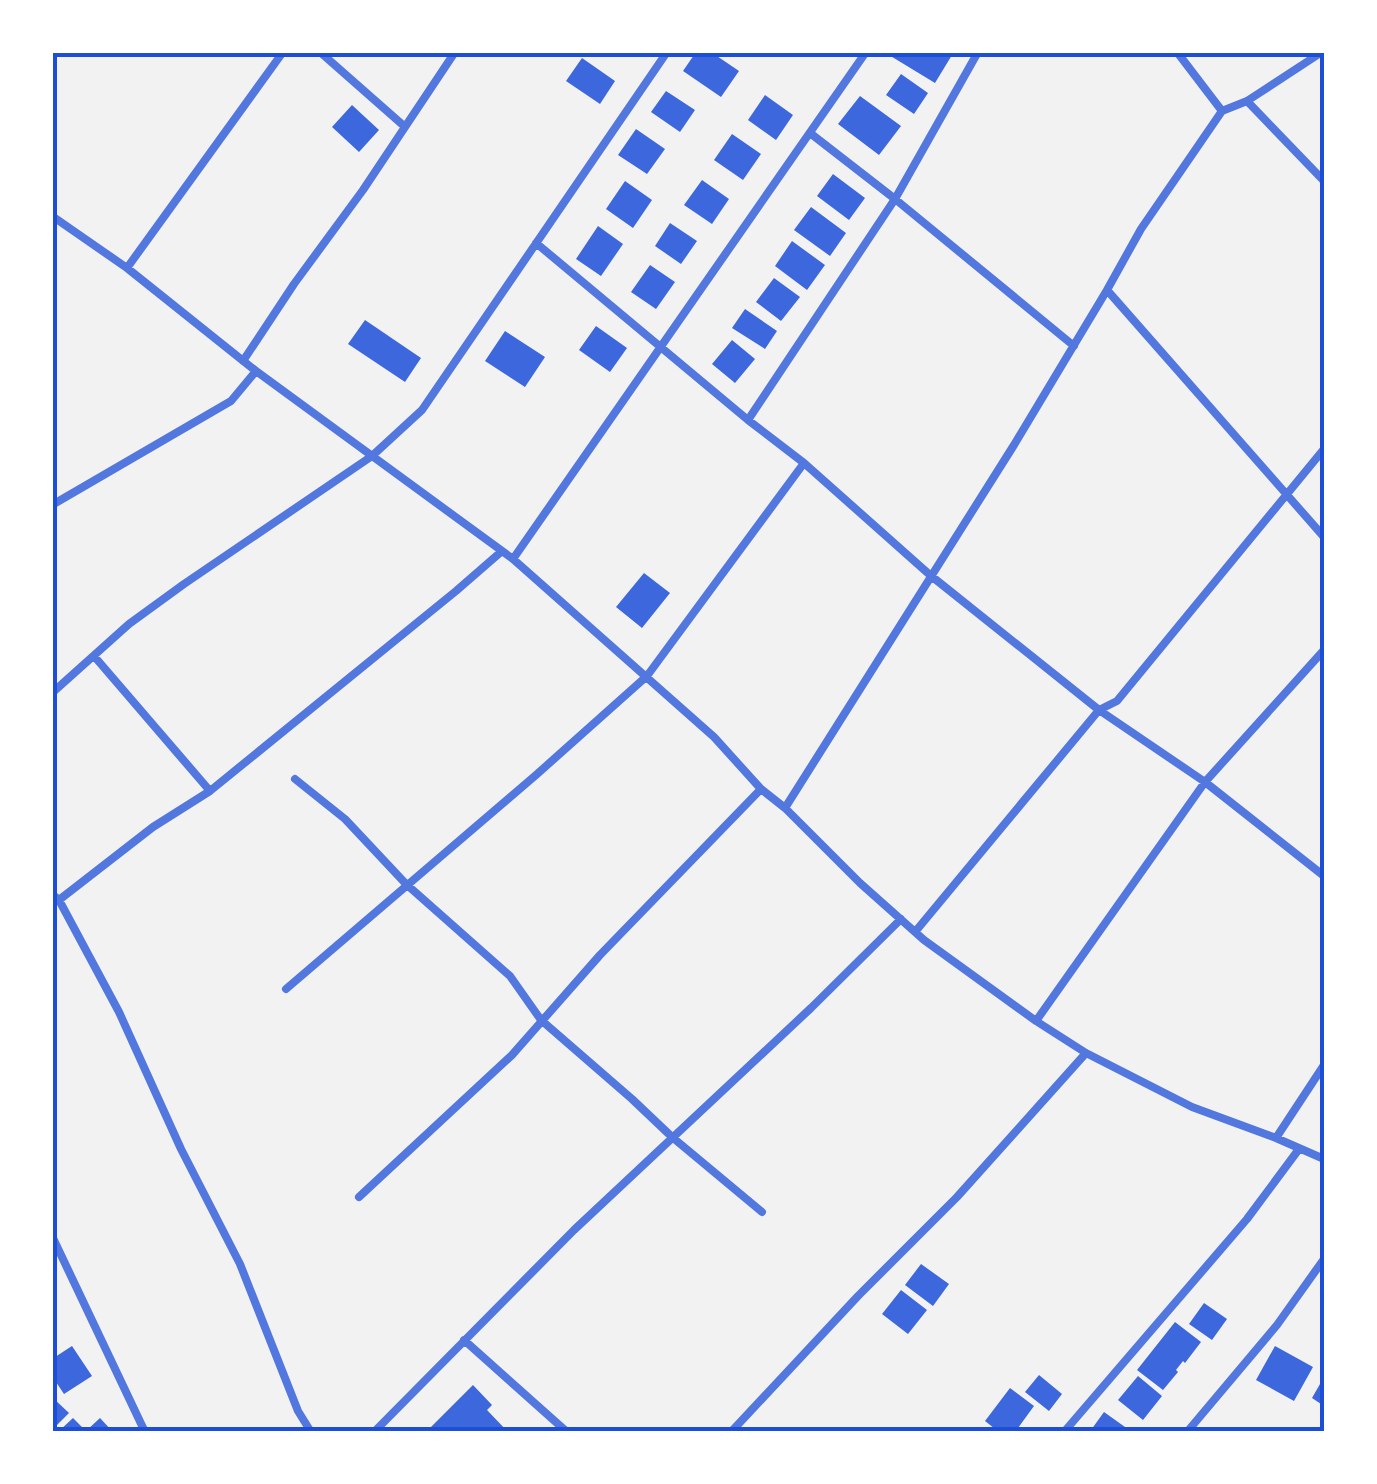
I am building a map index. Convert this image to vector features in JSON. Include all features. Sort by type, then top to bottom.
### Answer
[{"type":"street","points":[[127,268],[284,52]]},
{"type":"street","points":[[320,52],[404,126]]},
{"type":"street","points":[[244,361],[455,52]]},
{"type":"street","points":[[52,693],[129,624],[372,456],[422,410],[667,52]]},
{"type":"street","points":[[513,559],[866,52]]},
{"type":"street","points":[[748,420],[895,199],[978,52]]},
{"type":"street","points":[[1176,52],[1222,112]]},
{"type":"street","points":[[786,808],[1074,346],[1141,229],[1222,112],[1247,101],[1322,52]]},
{"type":"street","points":[[1247,101],[1324,182]]},
{"type":"street","points":[[810,134],[1074,346]]},
{"type":"street","points":[[52,216],[127,268],[244,361],[513,559],[714,737],[761,789],[786,808],[915,932],[1086,1053],[1192,1106],[1324,1159]]},
{"type":"street","points":[[536,244],[804,463],[930,575],[1099,710],[1205,782],[1324,876]]},
{"type":"street","points":[[1108,290],[1324,538]]},
{"type":"street","points":[[52,505],[231,401],[256,370]]},
{"type":"street","points":[[915,932],[1099,710],[1117,701],[1324,449]]},
{"type":"street","points":[[286,989],[647,676],[804,463]]},
{"type":"street","points":[[311,1432],[298,1412],[240,1264],[119,1012],[56,897],[210,791],[502,551]]},
{"type":"street","points":[[1036,1021],[1205,782],[1324,650]]},
{"type":"street","points":[[94,656],[210,791]]},
{"type":"street","points":[[294,779],[345,819],[406,884],[510,976],[542,1020],[672,1138],[762,1212]]},
{"type":"street","points":[[359,1196],[512,1055],[600,955],[761,789]]},
{"type":"street","points":[[374,1432],[574,1230],[900,919]]},
{"type":"street","points":[[731,1432],[957,1196],[1086,1053]]},
{"type":"street","points":[[1276,1138],[1324,1065]]},
{"type":"street","points":[[1064,1432],[1247,1219],[1299,1149]]},
{"type":"street","points":[[53,1237],[145,1432]]},
{"type":"street","points":[[1186,1432],[1277,1326],[1324,1259]]},
{"type":"street","points":[[464,1340],[567,1432]]},
{"type":"building","points":[[696,52],[711,52],[739,71],[721,97],[683,71]]},
{"type":"building","points":[[884,52],[947,52],[952,55],[935,83]]},
{"type":"building","points":[[582,58],[615,81],[600,104],[566,81]]},
{"type":"building","points":[[901,74],[928,93],[914,114],[886,95]]},
{"type":"building","points":[[666,91],[695,110],[680,132],[651,112]]},
{"type":"building","points":[[765,95],[793,115],[776,140],[748,120]]},
{"type":"building","points":[[860,96],[901,126],[879,155],[838,124]]},
{"type":"building","points":[[352,105],[379,130],[359,152],[332,127]]},
{"type":"building","points":[[636,129],[665,149],[647,174],[618,155]]},
{"type":"building","points":[[732,134],[761,154],[743,180],[714,160]]},
{"type":"building","points":[[833,174],[865,198],[849,220],[817,196]]},
{"type":"building","points":[[702,180],[729,199],[712,224],[684,205]]},
{"type":"building","points":[[625,181],[652,200],[633,228],[606,209]]},
{"type":"building","points":[[811,207],[846,233],[830,256],[794,230]]},
{"type":"building","points":[[670,223],[697,241],[681,264],[655,246]]},
{"type":"building","points":[[598,226],[623,244],[601,276],[576,259]]},
{"type":"building","points":[[792,241],[825,265],[807,290],[775,266]]},
{"type":"building","points":[[650,265],[675,282],[656,309],[631,292]]},
{"type":"building","points":[[774,278],[800,297],[781,321],[756,302]]},
{"type":"building","points":[[745,309],[777,331],[765,349],[732,328]]},
{"type":"building","points":[[365,320],[421,358],[405,382],[348,344]]},
{"type":"building","points":[[596,326],[627,348],[610,372],[579,350]]},
{"type":"building","points":[[505,331],[545,357],[525,387],[485,361]]},
{"type":"building","points":[[732,340],[755,359],[735,383],[712,364]]},
{"type":"building","points":[[644,573],[670,593],[642,628],[616,607]]},
{"type":"building","points":[[921,1264],[949,1284],[933,1306],[905,1285]]},
{"type":"building","points":[[901,1290],[927,1310],[908,1334],[882,1314]]},
{"type":"building","points":[[1204,1303],[1227,1319],[1212,1340],[1189,1324]]},
{"type":"building","points":[[1175,1322],[1201,1342],[1163,1390],[1137,1370]]},
{"type":"building","points":[[72,1346],[92,1376],[64,1394],[52,1376],[52,1359]]},
{"type":"building","points":[[1275,1346],[1313,1367],[1294,1401],[1256,1380]]},
{"type":"building","points":[[1039,1375],[1062,1394],[1049,1411],[1025,1392]]},
{"type":"building","points":[[1138,1376],[1162,1396],[1143,1420],[1118,1400]]},
{"type":"building","points":[[1324,1377],[1324,1406],[1312,1398]]},
{"type":"building","points":[[473,1385],[492,1405],[487,1410],[508,1432],[426,1432]]},
{"type":"building","points":[[1010,1388],[1034,1406],[1015,1432],[999,1432],[985,1421]]},
{"type":"building","points":[[52,1397],[69,1413],[52,1430]]},
{"type":"building","points":[[1104,1412],[1132,1432],[1091,1430]]},
{"type":"building","points":[[73,1418],[86,1431],[100,1418],[113,1432],[58,1432]]}]
